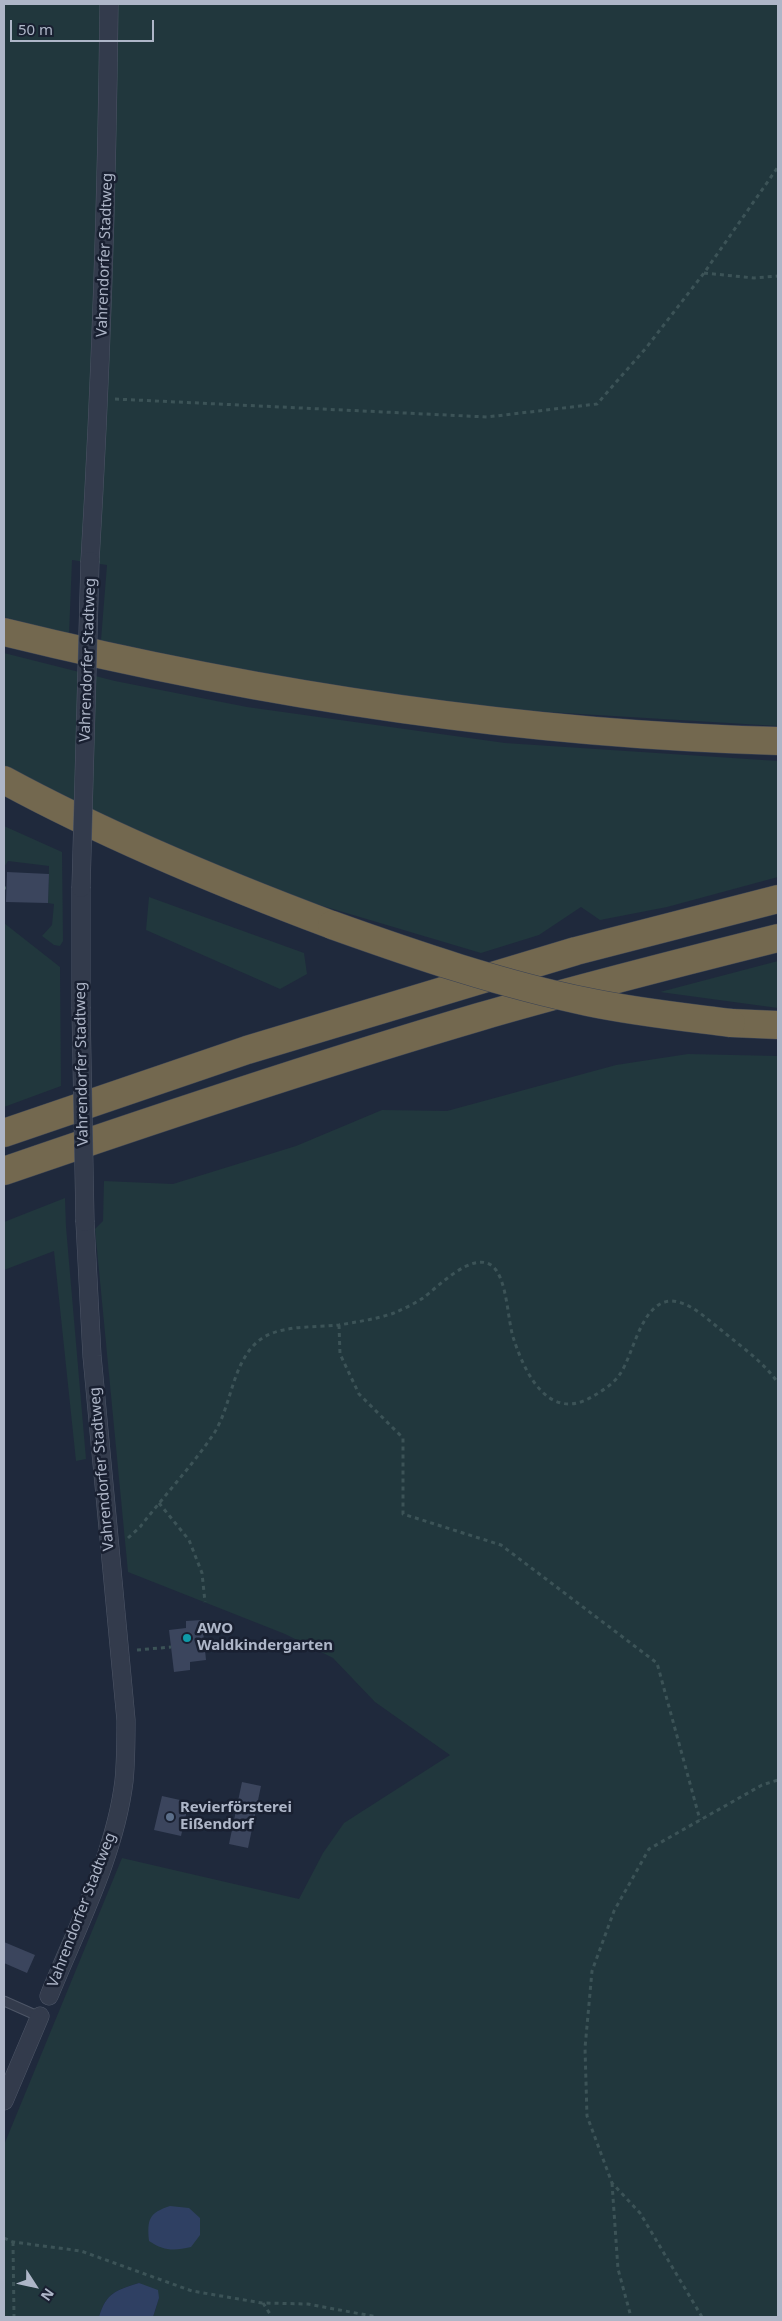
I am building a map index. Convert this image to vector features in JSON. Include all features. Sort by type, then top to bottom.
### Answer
[{"type":"highway","points":[[4,632],[176,671],[289,691],[453,715],[633,734],[778,740]]},
{"type":"highway","points":[[4,780],[58,809],[220,883],[332,925],[462,970],[542,991],[630,1009],[731,1023],[778,1025]]},
{"type":"highway","points":[[4,1133],[256,1047],[576,951],[778,898]]},
{"type":"highway","points":[[4,1171],[252,1087],[479,1017],[611,980],[778,938]]},
{"type":"street","name":"Vahrendorfer Stadtweg","points":[[4,2101],[111,1840],[124,1782],[126,1720],[92,1356],[85,1222],[80,1008],[81,888],[90,561],[100,398],[107,200],[109,4]]},
{"type":"lane","points":[[4,2001],[43,2008]]},
{"type":"path","points":[[100,398],[487,418],[596,404],[646,348],[704,274],[778,167]]},
{"type":"path","points":[[704,274],[754,278],[778,276]]},
{"type":"path","points":[[110,1543],[128,1538],[140,1527],[214,1433],[244,1358],[266,1335],[340,1325],[392,1314],[420,1300],[468,1264],[486,1262],[498,1274],[514,1339],[539,1391],[553,1400],[568,1404],[586,1400],[605,1389],[619,1376],[629,1358],[647,1315],[659,1305],[671,1301],[684,1304],[700,1313],[769,1370],[778,1383]]},
{"type":"path","points":[[340,1325],[340,1354],[359,1394],[403,1438],[403,1514],[502,1545],[657,1663],[700,1820]]},
{"type":"path","points":[[159,1502],[189,1540],[202,1573],[205,1602]]},
{"type":"path","points":[[134,1650],[171,1647]]},
{"type":"path","points":[[631,2317],[618,2269],[612,2183],[586,2116],[585,2048],[592,1971],[614,1911],[649,1849],[762,1785],[778,1780]]},
{"type":"path","points":[[612,2183],[640,2213],[702,2317]]},
{"type":"path","points":[[4,2238],[13,2242],[81,2251],[192,2291],[262,2303],[308,2304],[377,2317]]},
{"type":"path","points":[[13,2242],[14,2317]]},
{"type":"path","points":[[262,2303],[272,2317]]},
{"type":"green space","points":[[4,4],[778,4],[778,726],[465,707],[290,682],[101,640],[107,565],[72,560],[69,635],[4,617]]},
{"type":"green space","points":[[4,653],[115,681],[247,707],[505,743],[778,761],[778,877],[667,907],[600,920],[581,907],[539,935],[481,953],[279,893],[197,860],[55,794],[4,766]]},
{"type":"green space","points":[[4,826],[62,852],[63,941],[60,946],[54,945],[42,936],[52,925],[54,904],[48,903],[49,866],[8,861],[4,867]]},
{"type":"green space","points":[[149,897],[304,953],[307,974],[280,989],[146,930]]},
{"type":"green space","points":[[4,923],[60,967],[61,1086],[4,1107]]},
{"type":"green space","points":[[778,961],[778,1008],[660,992]]},
{"type":"green space","points":[[688,1054],[778,1056],[778,2317],[153,2317],[159,2298],[139,2283],[113,2294],[105,2303],[99,2317],[4,2317],[4,2145],[122,1858],[299,1899],[323,1853],[344,1823],[450,1755],[375,1702],[333,1658],[285,1634],[128,1572],[95,1229],[103,1221],[104,1181],[173,1184],[296,1146],[382,1110],[447,1111],[616,1065]]},
{"type":"green space","points":[[65,1198],[86,1459],[76,1461],[54,1251],[4,1270],[4,1222]]},
{"type":"water","points":[[170,2206],[189,2208],[200,2218],[200,2235],[191,2247],[169,2249],[149,2241],[148,2227],[151,2218],[158,2211]]},
{"type":"water","points":[[139,2283],[158,2290],[159,2298],[153,2317],[99,2317],[105,2303],[113,2294]]},
{"type":"building","points":[[7,872],[49,874],[48,903],[6,902]]},
{"type":"building","name":"AWO Waldkindergarten","points":[[202,1620],[206,1660],[190,1662],[190,1670],[174,1672],[169,1630],[186,1628],[186,1621]]},
{"type":"building","points":[[242,1782],[261,1786],[248,1848],[229,1844]]},
{"type":"building","name":"Revierförsterei Eißendorf","points":[[162,1796],[189,1802],[181,1836],[154,1830]]},
{"type":"building","points":[[4,1942],[35,1955],[27,1973],[4,1963]]},
{"type":"place","name":"AWO Waldkindergarten","points":[[187,1638]]},
{"type":"place","name":"Revierförsterei Eißendorf","points":[[170,1817]]}]
